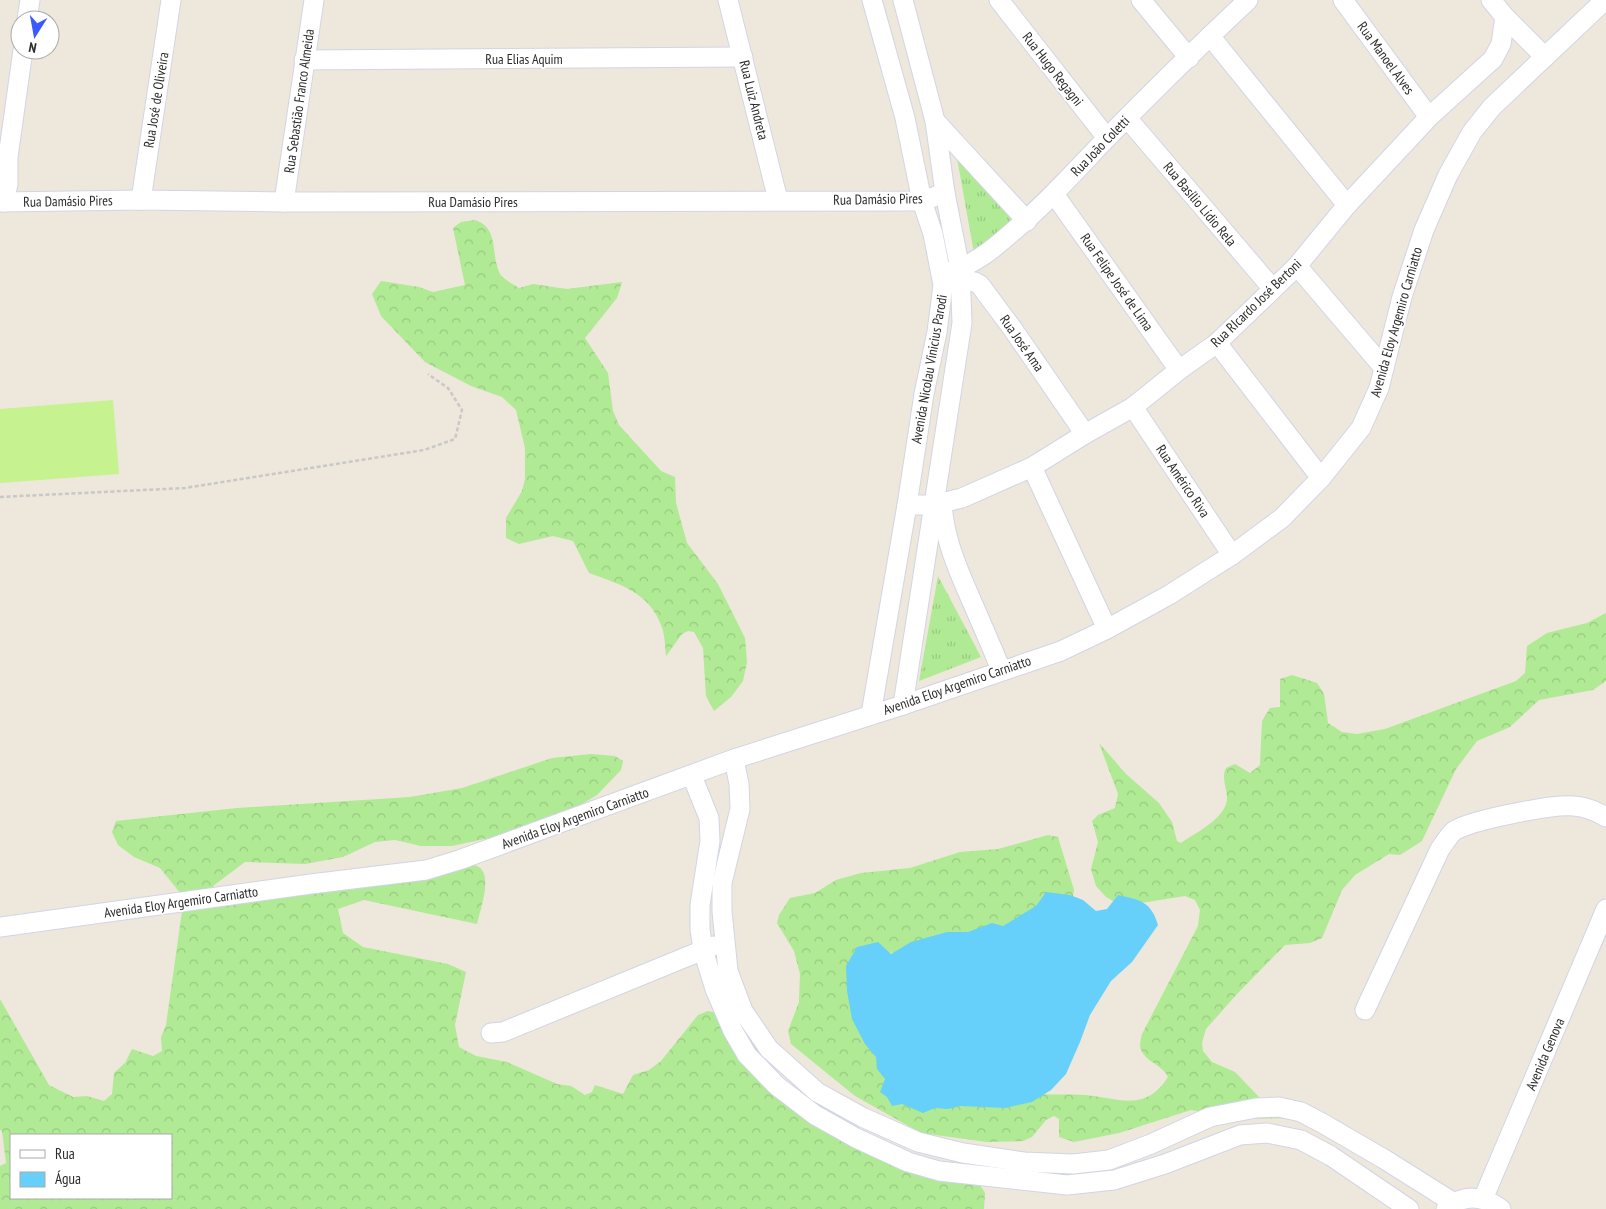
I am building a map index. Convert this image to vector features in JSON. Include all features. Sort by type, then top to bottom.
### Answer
[{"type":"street","name":"Rua José de Oliveira","points":[[141,200],[172,0]]},
{"type":"street","name":"Rua Sebastião Franco Almeida","points":[[284,202],[314,0]]},
{"type":"street","name":"Rua Luiz Andreta","points":[[728,0],[778,200]]},
{"type":"street","name":"Avenida Nicolau Vinicius Parodi","points":[[903,0],[935,121],[945,193],[952,277],[962,323],[938,504],[903,704]]},
{"type":"street","name":"Rua Hugo Regagni","points":[[999,0],[1107,138]]},
{"type":"street","points":[[1141,0],[1189,58]]},
{"type":"street","name":"Rua João Coletti","points":[[952,277],[989,252],[1026,221],[1127,118],[1248,0]]},
{"type":"street","name":"Rua Manoel Alves","points":[[1343,0],[1429,117]]},
{"type":"street","points":[[1491,0],[1505,17],[1545,57]]},
{"type":"street","name":"Avenida Eloy Argemiro Carniatto","points":[[0,927],[301,885],[426,870],[459,860],[734,759],[1061,651],[1107,629],[1169,595],[1232,555],[1282,518],[1321,478],[1361,428],[1379,388],[1402,297],[1424,230],[1448,175],[1472,132],[1492,107],[1605,0]]},
{"type":"street","name":"Avenida Nicolau Vinicius Parodi","points":[[871,714],[924,394],[937,332],[952,277],[933,234],[922,201],[905,118],[873,1]]},
{"type":"street","name":"Rua RIcardo José Bertoni","points":[[907,504],[938,504],[970,496],[1032,467],[1133,407],[1179,370],[1217,343],[1297,266],[1347,205],[1429,117],[1493,59],[1501,44],[1505,17]]},
{"type":"street","points":[[1210,36],[1347,205]]},
{"type":"street","name":"Rua Elias Aquim","points":[[304,60],[743,57]]},
{"type":"street","points":[[2,202],[8,184],[8,157],[22,60]]},
{"type":"street","name":"Rua Basílio Lídio Rela","points":[[1127,118],[1273,289]]},
{"type":"street","points":[[935,121],[1026,221]]},
{"type":"street","name":"Rua Damásio Pires","points":[[2,202],[141,200],[284,202],[922,201],[945,193]]},
{"type":"street","name":"Rua Felipe José de Lima","points":[[1054,194],[1179,370]]},
{"type":"street","points":[[1297,266],[1384,368]]},
{"type":"street","name":"Rua José Ama","points":[[952,277],[975,281],[980,285],[1085,434]]},
{"type":"street","points":[[1217,343],[1321,478]]},
{"type":"street","name":"Rua Américo Riva","points":[[1133,407],[1232,555]]},
{"type":"street","points":[[1032,467],[1107,629]]},
{"type":"street","points":[[938,504],[953,557],[1001,670]]},
{"type":"street","points":[[734,759],[739,784],[740,809],[722,883],[722,911],[728,971],[743,1011],[769,1049],[818,1092],[862,1117],[918,1142],[963,1153],[1024,1162],[1073,1164],[1109,1160],[1151,1144],[1210,1117],[1256,1108],[1280,1107],[1301,1112],[1384,1159],[1450,1206],[1463,1199],[1483,1198],[1501,1209]]},
{"type":"street","points":[[692,776],[708,818],[710,841],[700,905],[700,929],[703,950],[715,989],[733,1031],[747,1055],[777,1086],[815,1115],[856,1138],[908,1162],[939,1171],[1067,1185],[1114,1180],[1165,1164],[1240,1135],[1267,1133],[1301,1140],[1331,1156],[1409,1209]]},
{"type":"street","points":[[1365,1010],[1440,849],[1454,832],[1482,821],[1547,808],[1573,806],[1596,810],[1606,817]]},
{"type":"street","name":"Avenida Genova","points":[[1483,1198],[1606,909]]},
{"type":"street","points":[[492,1033],[503,1032],[703,950],[725,943]]},
{"type":"path","points":[[0,497],[185,488],[424,450],[455,439],[462,410],[448,388],[428,374]]},
{"type":"green space","points":[[957,158],[1015,220],[974,253]]},
{"type":"green space","points":[[475,220],[488,229],[500,274],[519,288],[533,284],[567,289],[622,282],[617,298],[585,338],[608,373],[613,411],[619,425],[661,471],[675,477],[676,503],[687,543],[718,584],[745,638],[747,662],[743,681],[731,697],[714,711],[706,696],[703,648],[694,632],[688,631],[682,634],[666,656],[662,629],[656,614],[649,604],[632,591],[589,573],[573,541],[553,536],[519,544],[506,538],[506,518],[522,491],[525,479],[525,448],[516,410],[502,397],[471,386],[425,362],[381,316],[372,294],[381,281],[419,287],[433,292],[465,285],[453,228],[461,222]]},
{"type":"green space","points":[[113,400],[119,474],[0,483],[0,409]]},
{"type":"green space","points":[[938,576],[981,657],[919,681]]},
{"type":"green space","points":[[1606,613],[1606,681],[1593,690],[1539,700],[1510,727],[1477,741],[1456,769],[1422,841],[1400,855],[1389,854],[1355,875],[1342,890],[1322,938],[1310,943],[1285,945],[1206,1029],[1202,1042],[1203,1051],[1212,1062],[1235,1072],[1260,1098],[1291,1113],[1291,1118],[1237,1119],[1191,1110],[1119,1133],[1074,1142],[1059,1137],[1059,1119],[1054,1116],[1046,1120],[1032,1137],[1023,1141],[987,1142],[921,1133],[855,1096],[791,1044],[788,1031],[799,1002],[800,974],[794,951],[777,923],[779,915],[790,898],[815,893],[836,880],[861,873],[910,868],[960,852],[998,849],[1048,835],[1058,837],[1074,890],[1072,902],[1067,910],[918,949],[883,954],[1039,1094],[1085,1095],[1131,1101],[1150,1095],[1168,1077],[1144,1055],[1140,1046],[1142,1035],[1198,926],[1200,910],[1195,900],[1185,896],[1122,906],[1106,897],[1096,886],[1091,869],[1098,842],[1092,821],[1098,815],[1115,808],[1118,794],[1099,743],[1126,774],[1159,803],[1172,822],[1177,841],[1181,843],[1209,824],[1222,812],[1227,798],[1224,779],[1226,768],[1235,764],[1250,773],[1260,765],[1262,721],[1270,708],[1280,707],[1280,679],[1292,675],[1317,683],[1324,694],[1328,723],[1342,732],[1357,734],[1385,729],[1516,681],[1525,673],[1527,646],[1547,633],[1587,623]]},
{"type":"green space","points":[[591,754],[615,756],[623,761],[621,770],[597,795],[560,817],[522,831],[452,846],[421,846],[395,840],[375,842],[343,857],[305,864],[245,862],[213,886],[217,890],[446,865],[466,864],[477,866],[485,876],[485,884],[477,924],[364,900],[338,909],[343,933],[363,947],[448,964],[466,972],[455,1025],[459,1047],[476,1056],[507,1062],[557,1084],[571,1086],[585,1095],[592,1092],[595,1085],[623,1094],[633,1075],[649,1070],[661,1061],[698,1015],[708,1011],[722,1014],[746,1033],[787,1094],[818,1101],[840,1131],[975,1177],[985,1193],[984,1209],[0,1209],[0,1166],[6,1163],[2,1131],[0,1130],[0,999],[49,1085],[73,1097],[87,1096],[104,1101],[112,1094],[114,1073],[125,1063],[132,1049],[153,1056],[162,1051],[161,1037],[166,1025],[183,904],[181,894],[160,868],[134,857],[118,845],[112,832],[116,821],[237,808],[410,797],[462,788],[552,758]]},
{"type":"water","points":[[1046,892],[1070,895],[1083,900],[1096,911],[1107,909],[1118,895],[1133,898],[1148,906],[1158,925],[1132,962],[1111,981],[1090,1015],[1066,1074],[1051,1090],[1032,1102],[1005,1108],[960,1106],[948,1109],[935,1108],[923,1113],[902,1104],[892,1106],[887,1097],[880,1092],[885,1079],[877,1069],[876,1057],[865,1044],[852,1019],[847,991],[846,966],[857,947],[878,942],[891,954],[911,942],[947,932],[968,932],[992,923],[1003,926],[1036,906]]}]
